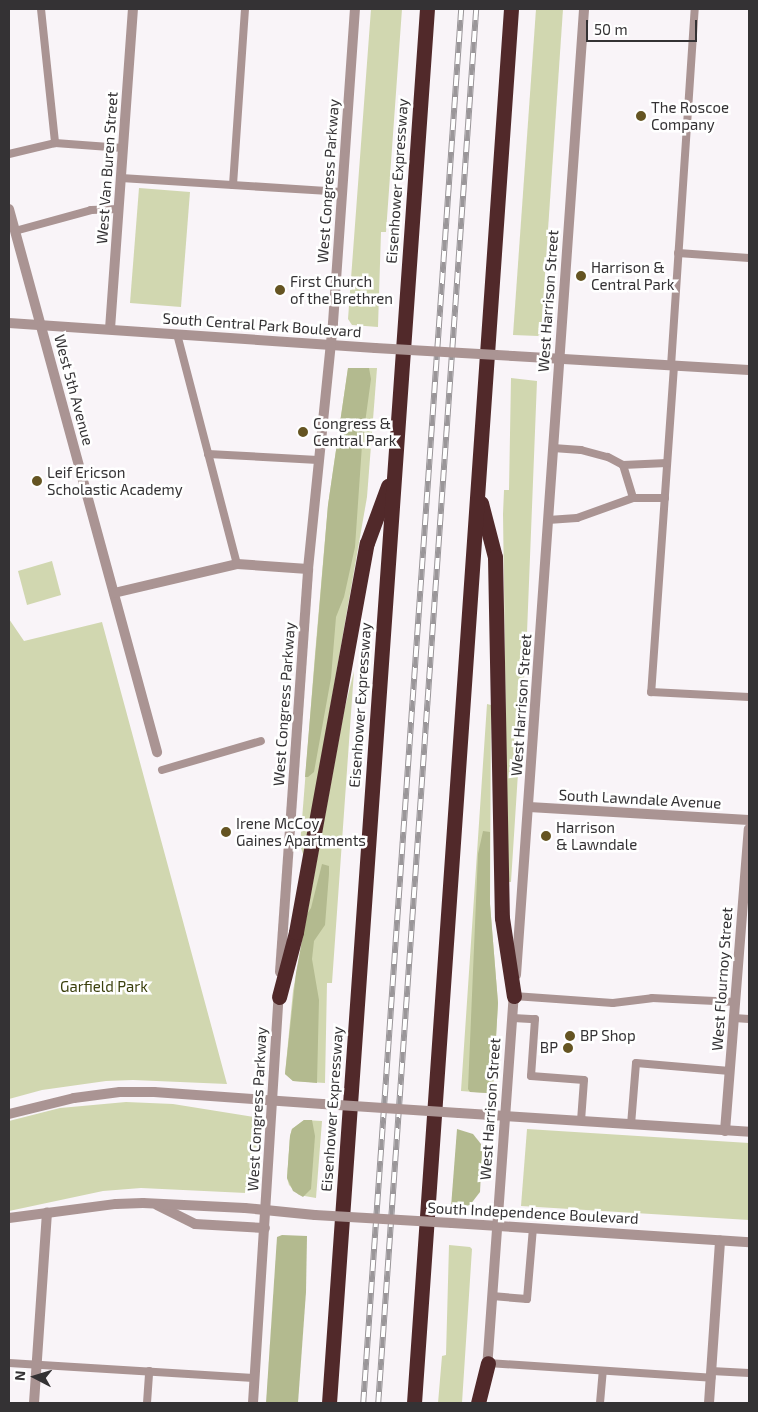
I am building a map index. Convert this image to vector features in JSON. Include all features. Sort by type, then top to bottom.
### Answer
[{"type":"highway","name":"Eisenhower Expressway","points":[[329,1403],[427,9]]},
{"type":"highway","points":[[414,1403],[512,9]]},
{"type":"highway","points":[[279,997],[296,932],[367,543],[394,468]]},
{"type":"highway","points":[[478,490],[495,557],[502,918],[514,996]]},
{"type":"highway","points":[[478,1403],[488,1363]]},
{"type":"street","name":"West Van Buren Street","points":[[110,330],[133,9]]},
{"type":"street","name":"West Congress Parkway","points":[[253,1403],[308,570],[331,345],[355,9]]},
{"type":"street","name":"West Harrison Street","points":[[485,1403],[496,1226],[529,807],[584,9]]},
{"type":"street","name":"West 5th Avenue","points":[[9,209],[12,229],[41,325],[157,752]]},
{"type":"street","name":"South Central Park Boulevard","points":[[9,323],[375,348],[749,370]]},
{"type":"street","points":[[114,593],[237,564],[308,570]]},
{"type":"street","name":"South Lawndale Avenue","points":[[529,807],[749,820]]},
{"type":"street","name":"West Flournoy Street","points":[[726,1131],[749,829]]},
{"type":"street","points":[[9,1114],[74,1098],[120,1092],[154,1092],[749,1132]]},
{"type":"street","points":[[154,1203],[195,1224],[265,1228]]},
{"type":"street","name":"South Independence Boulevard","points":[[9,1218],[116,1204],[154,1203],[749,1242]]},
{"type":"street","points":[[34,1403],[47,1212]]},
{"type":"street","points":[[709,1403],[720,1240]]},
{"type":"lane","points":[[41,9],[54,142]]},
{"type":"lane","points":[[233,185],[245,9]]},
{"type":"lane","points":[[695,9],[678,253],[665,498],[652,692],[749,697]]},
{"type":"lane","points":[[9,154],[54,142],[123,148]]},
{"type":"lane","points":[[121,178],[342,192]]},
{"type":"lane","points":[[12,229],[91,210],[119,209]]},
{"type":"lane","points":[[678,253],[749,258]]},
{"type":"lane","points":[[177,334],[237,564]]},
{"type":"lane","points":[[553,448],[599,454],[623,465],[667,463]]},
{"type":"lane","points":[[208,454],[318,460]]},
{"type":"lane","points":[[623,465],[633,498]]},
{"type":"lane","points":[[548,520],[577,518],[633,498],[665,498]]},
{"type":"lane","points":[[162,770],[261,742]]},
{"type":"lane","points":[[514,996],[613,1003],[652,998],[736,1002]]},
{"type":"lane","points":[[512,1018],[535,1019],[531,1076],[584,1080],[581,1121]]},
{"type":"lane","points":[[734,1018],[749,1019]]},
{"type":"lane","points":[[632,1125],[636,1063],[730,1071]]},
{"type":"lane","points":[[492,1296],[527,1299],[534,1228]]},
{"type":"lane","points":[[9,1363],[254,1378]]},
{"type":"lane","points":[[488,1363],[603,1371],[711,1374],[749,1373]]},
{"type":"lane","points":[[600,1403],[603,1371]]},
{"type":"lane","points":[[147,1403],[149,1372]]},
{"type":"green space","points":[[371,9],[402,9],[386,232],[381,232],[378,327],[352,325],[348,319]]},
{"type":"green space","points":[[536,9],[563,9],[541,333],[538,336],[513,335]]},
{"type":"green space","points":[[139,188],[190,192],[181,307],[130,303]]},
{"type":"green space","points":[[348,368],[377,368],[367,497],[304,857],[300,845],[328,505]]},
{"type":"green space","points":[[348,368],[369,368],[371,379],[362,445],[355,547],[344,597],[336,617],[331,678],[314,772],[305,777],[328,505]]},
{"type":"green space","points":[[511,378],[537,381],[527,633],[511,882],[508,882],[503,514],[504,490],[509,490]]},
{"type":"green space","points":[[52,561],[61,595],[27,605],[18,571]]},
{"type":"green space","name":"Garfield Park","points":[[9,619],[24,641],[102,622],[227,1084],[133,1080],[106,1081],[42,1090],[9,1099]]},
{"type":"green space","points":[[354,671],[332,983],[327,983],[325,1083],[293,1081],[285,1074],[293,991],[344,711]]},
{"type":"green space","points":[[487,704],[491,705],[490,904],[498,1003],[493,1089],[487,1093],[461,1091]]},
{"type":"green space","points":[[483,831],[490,832],[490,904],[498,1003],[493,1089],[487,1093],[470,1092],[468,1089],[478,854]]},
{"type":"green space","points":[[322,864],[329,866],[325,925],[314,941],[312,959],[319,1000],[317,1083],[293,1081],[285,1074],[296,973],[307,914],[311,908]]},
{"type":"green space","points":[[126,1102],[173,1104],[254,1117],[258,1125],[252,1191],[246,1193],[141,1188],[103,1191],[9,1211],[9,1121],[60,1108]]},
{"type":"green space","points":[[304,1120],[322,1121],[316,1198],[299,1195],[289,1185],[287,1178],[292,1129]]},
{"type":"green space","points":[[304,1120],[312,1120],[315,1136],[311,1189],[303,1197],[293,1191],[287,1178],[292,1129]]},
{"type":"green space","points":[[457,1129],[473,1134],[481,1144],[480,1192],[470,1205],[451,1207]]},
{"type":"green space","points":[[527,1129],[749,1143],[749,1220],[521,1206]]},
{"type":"green space","points":[[282,1235],[307,1236],[306,1292],[298,1403],[266,1403],[277,1237]]},
{"type":"green space","points":[[449,1245],[470,1247],[472,1249],[462,1403],[438,1403],[442,1356],[446,1355]]},
{"type":"railway","points":[[363,1403],[461,9]]},
{"type":"railway","points":[[378,1403],[476,9]]},
{"type":"place","name":"The Roscoe Company","points":[[641,116]]},
{"type":"place","name":"Harrison & Central Park","points":[[581,276]]},
{"type":"place","name":"First Church of the Brethren","points":[[280,290]]},
{"type":"place","name":"Congress & Central Park","points":[[303,432]]},
{"type":"place","name":"Leif Ericson Scholastic Academy","points":[[37,481]]},
{"type":"place","name":"Irene McCoy Gaines Apartments","points":[[226,832]]},
{"type":"place","name":"Harrison & Lawndale","points":[[546,836]]},
{"type":"place","name":"BP Shop","points":[[570,1036]]},
{"type":"place","name":"BP","points":[[568,1048]]}]
